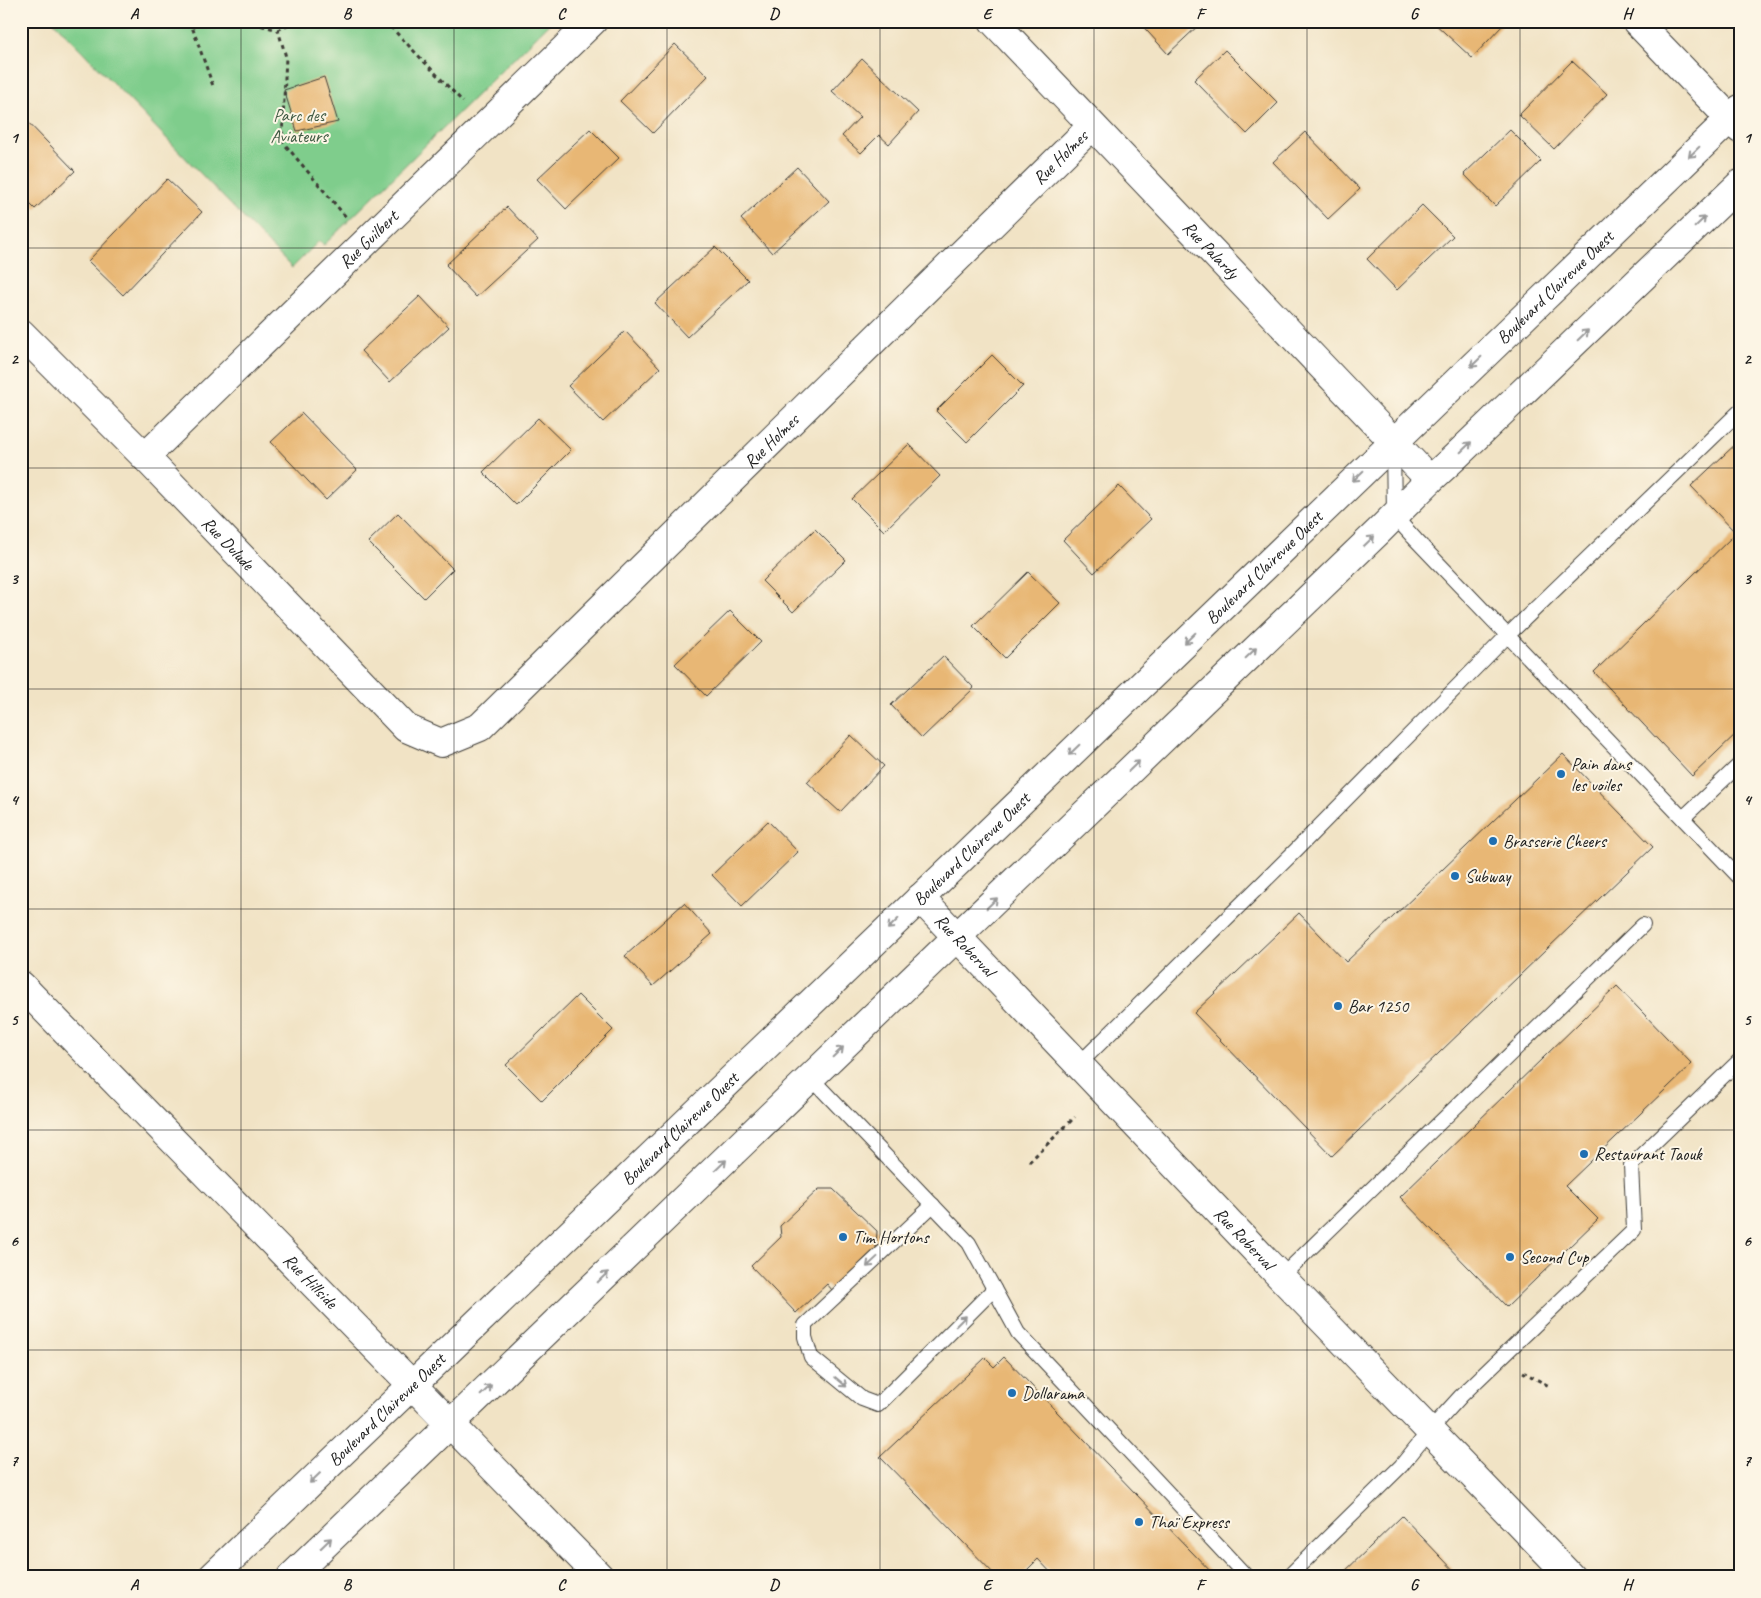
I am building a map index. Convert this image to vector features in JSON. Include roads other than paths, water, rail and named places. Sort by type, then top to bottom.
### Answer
[{"type":"street","name":"Rue Guilbert","points":[[145,457],[593,21]]},
{"type":"street","name":"Rue Palardy","points":[[993,21],[1430,480]]},
{"type":"street","points":[[1636,21],[1736,119]]},
{"type":"street","name":"Boulevard Clairevue Ouest","points":[[212,1577],[1393,442],[1736,119]]},
{"type":"street","name":"Rue Holmes","points":[[441,743],[480,727],[1092,126]]},
{"type":"street","points":[[291,1577],[1740,184]]},
{"type":"street","name":"Rue Dulude","points":[[21,333],[145,457],[406,728],[441,743]]},
{"type":"street","name":"Rue Roberval","points":[[920,898],[1281,1277],[1571,1577]]},
{"type":"street","name":"Rue Hillside","points":[[21,985],[600,1577]]},
{"type":"lane","points":[[1078,1065],[1296,850],[1508,635],[1740,410]]},
{"type":"lane","points":[[1393,442],[1394,516],[1740,878]]},
{"type":"lane","points":[[1683,818],[1740,764]]},
{"type":"lane","points":[[1281,1277],[1643,925]]},
{"type":"lane","points":[[1288,1577],[1401,1466],[1461,1396],[1634,1230],[1630,1165],[1740,1060]]},
{"type":"lane","points":[[811,1078],[969,1244],[1018,1332],[1247,1577]]},
{"type":"lane","points":[[933,1205],[805,1325],[805,1337],[811,1357],[862,1399],[878,1405],[994,1289]]},
{"type":"place","name":"Pain dans les voiles","points":[[1561,774]]},
{"type":"place","name":"Brasserie Cheers","points":[[1493,841]]},
{"type":"place","name":"Subway","points":[[1455,876]]},
{"type":"place","name":"Bar 1250","points":[[1338,1006]]},
{"type":"place","name":"Restaurant Taouk","points":[[1584,1154]]},
{"type":"place","name":"Tim Hortons","points":[[843,1237]]},
{"type":"place","name":"Second Cup","points":[[1510,1257]]},
{"type":"place","name":"Dollarama","points":[[1012,1393]]},
{"type":"place","name":"Thaï Express","points":[[1139,1522]]},
{"type":"park label","name":"Parc des Aviateurs","points":[[299,125]]}]
